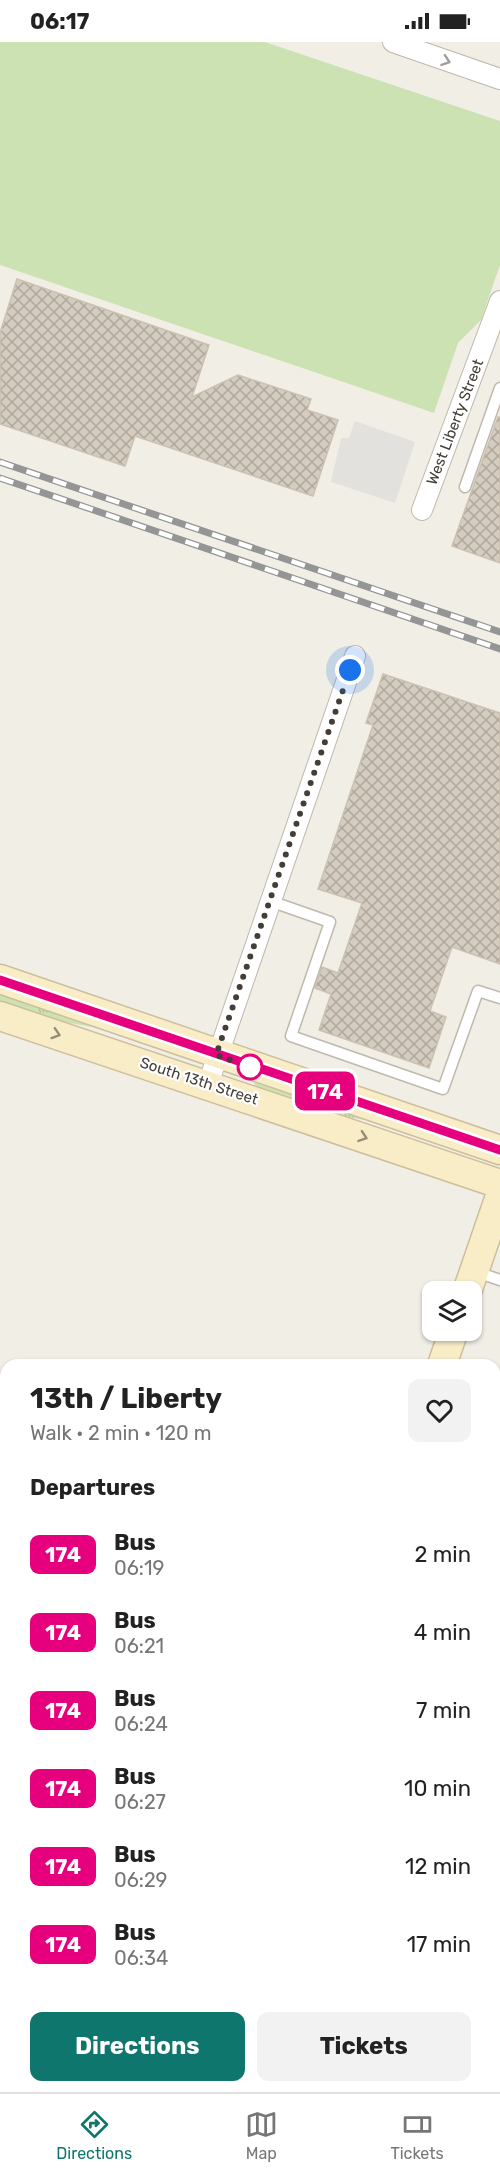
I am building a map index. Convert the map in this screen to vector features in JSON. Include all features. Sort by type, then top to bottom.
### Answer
[{"type":"street","points":[[393,42],[500,79]]},
{"type":"street","name":"West Liberty Street","points":[[422,510],[500,300]]},
{"type":"street","points":[[208,1084],[354,656]]},
{"type":"street","name":"South 13th Street","points":[[0,980],[500,1150]]},
{"type":"street","name":"South 13th Street","points":[[0,1016],[500,1184]]},
{"type":"street","points":[[480,1281],[500,1196]]},
{"type":"street","points":[[444,1359],[450,1341]]},
{"type":"lane","points":[[465,487],[500,388]]},
{"type":"lane","points":[[270,901],[330,922],[291,1036],[443,1089],[478,992],[500,999]]},
{"type":"green space","points":[[0,42],[265,42],[500,121],[500,265],[481,320],[458,343],[434,413],[0,265]]},
{"type":"green space","points":[[0,991],[182,1055],[93,1027],[33,1017],[0,1006]]},
{"type":"green space","points":[[252,1079],[465,1152],[372,1121],[313,1111],[260,1095]]},
{"type":"shaded area","points":[[355,421],[415,442],[395,503],[331,482],[341,438],[349,438]]},
{"type":"building","points":[[17,279],[209,345],[192,397],[238,375],[311,399],[307,410],[338,420],[313,496],[135,436],[125,466],[0,424],[0,333]]},
{"type":"building","points":[[498,417],[500,417],[500,563],[452,546]]},
{"type":"building","points":[[383,674],[500,713],[500,964],[452,947],[430,1011],[446,1017],[429,1068],[319,1030],[331,994],[315,988],[322,967],[338,973],[362,903],[318,889],[373,725],[366,723]]},
{"type":"railway","points":[[0,462],[500,632]]},
{"type":"railway","points":[[0,478],[500,649]]},
{"type":"bus line","name":"174","points":[[0,980],[250,1067],[500,1150]]},
{"type":"route","points":[[250,1067],[216,1055],[350,670]]}]
